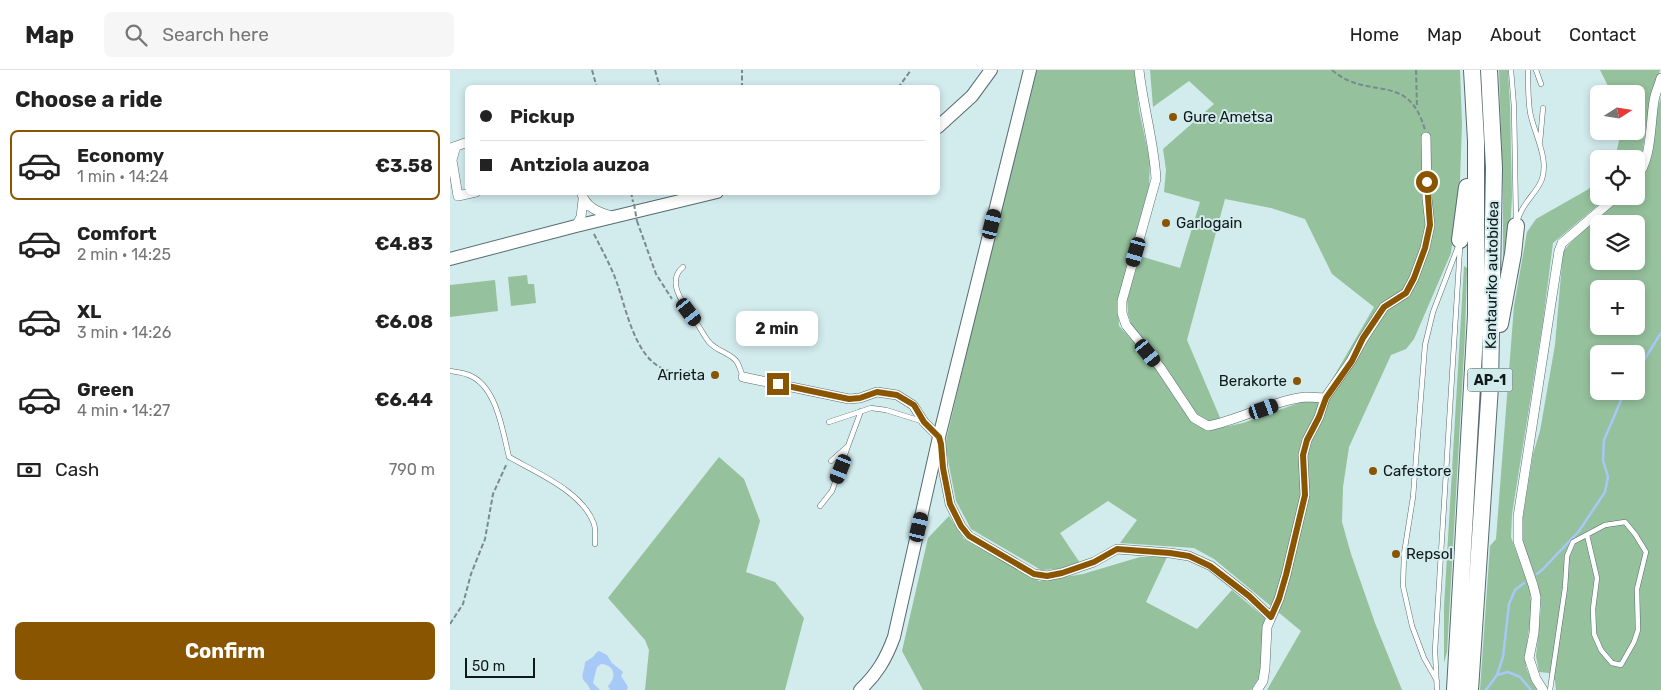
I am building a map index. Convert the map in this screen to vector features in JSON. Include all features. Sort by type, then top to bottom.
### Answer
[{"type":"highway","name":"Kantauriko autobidea","points":[[1455,690],[1476,315],[1476,141],[1472,70]]},
{"type":"highway","name":"Kantauriko autobidea","points":[[1470,690],[1490,386],[1494,168],[1489,70]]},
{"type":"highway","points":[[1460,240],[1469,167],[1476,141]]},
{"type":"highway","points":[[1490,386],[1495,366],[1516,226]]},
{"type":"main road","points":[[940,125],[972,96],[991,70]]},
{"type":"main road","points":[[860,690],[887,657],[894,637],[939,437],[1030,70]]},
{"type":"main road","points":[[450,260],[705,195]]},
{"type":"street","points":[[1139,70],[1156,179],[1122,301],[1122,313],[1126,325],[1160,367],[1194,418],[1208,426],[1296,399],[1306,397],[1326,398]]},
{"type":"street","points":[[1645,161],[1654,99],[1661,78]]},
{"type":"street","points":[[1257,690],[1262,681],[1265,668],[1266,634],[1286,575],[1305,495],[1303,455],[1307,440],[1326,398],[1352,361],[1363,338],[1384,307],[1406,293],[1414,278],[1425,248],[1430,225],[1427,198],[1426,137]]},
{"type":"street","points":[[465,143],[453,147],[451,169],[458,196],[465,194]]},
{"type":"street","points":[[582,196],[593,210],[615,217]]},
{"type":"street","points":[[582,196],[582,225]]},
{"type":"street","points":[[1543,690],[1536,679],[1530,658],[1534,633],[1536,597],[1518,541],[1518,516],[1559,251],[1562,243],[1606,205]]},
{"type":"street","points":[[743,377],[849,399],[860,398],[877,392],[897,395],[914,405],[924,422],[939,437],[950,504],[961,526],[969,536],[1034,574],[1047,576],[1062,573],[1094,562],[1117,549],[1189,556],[1210,566],[1249,596],[1271,617]]},
{"type":"lane","points":[[1511,70],[1514,106],[1516,226]]},
{"type":"lane","points":[[1528,70],[1530,111],[1540,144]]},
{"type":"lane","points":[[1536,70],[1541,84]]},
{"type":"lane","points":[[1516,226],[1521,211],[1542,178],[1540,144],[1543,108]]},
{"type":"lane","points":[[1437,681],[1424,658],[1412,626],[1403,586],[1404,554],[1413,497],[1425,345],[1432,312],[1460,240]]},
{"type":"lane","points":[[1437,690],[1435,650],[1460,240]]},
{"type":"lane","points":[[683,268],[678,271],[676,279],[676,289],[681,302],[709,344],[737,361],[743,377]]},
{"type":"lane","points":[[450,371],[474,377],[487,391],[500,418],[509,457],[575,496],[589,514],[595,526],[595,544]]},
{"type":"lane","points":[[829,422],[871,408],[886,410],[924,422]]},
{"type":"lane","points":[[820,506],[832,491],[861,411]]},
{"type":"lane","points":[[830,461],[848,446]]},
{"type":"lane","points":[[1550,690],[1565,588],[1567,556],[1573,542],[1605,525],[1625,522],[1646,552],[1637,589],[1638,630],[1634,642],[1621,665],[1612,664],[1594,634],[1593,609],[1597,578],[1587,535]]},
{"type":"path","points":[[592,70],[596,85]]},
{"type":"path","points":[[655,70],[659,85]]},
{"type":"path","points":[[742,70],[742,85]]},
{"type":"path","points":[[900,85],[911,70]]},
{"type":"path","points":[[1332,70],[1356,84],[1396,89],[1411,100],[1425,128],[1426,137]]},
{"type":"path","points":[[1416,70],[1417,110]]},
{"type":"path","points":[[632,195],[637,221],[656,274],[677,305]]},
{"type":"path","points":[[582,225],[616,282],[630,325],[645,354],[664,370],[690,371]]},
{"type":"path","points":[[450,624],[463,604],[471,574],[486,539],[494,494],[509,457]]},
{"type":"green space","points":[[1037,70],[1135,70],[1139,110],[1150,161],[1149,186],[1118,300],[1119,326],[1139,348],[1128,314],[1127,299],[1140,256],[1180,268],[1200,202],[1164,192],[1166,170],[1163,149],[1214,104],[1189,81],[1153,107],[1150,70],[1460,70],[1462,124],[1460,180],[1451,253],[1414,339],[1406,349],[1391,355],[1349,447],[1343,487],[1342,522],[1351,554],[1375,623],[1402,690],[1267,690],[1301,631],[1214,559],[1194,548],[1120,543],[1137,520],[1108,501],[1060,533],[1080,563],[1058,569],[1041,570],[971,529],[956,501],[945,445],[981,291]],"holes":[[[1225,199],[1271,208],[1305,219],[1332,274],[1374,307],[1319,402],[1307,400],[1243,423],[1224,427],[1187,340]]]},
{"type":"green space","points":[[1499,70],[1508,70],[1512,196],[1510,232],[1503,266],[1503,195]]},
{"type":"green space","points":[[1600,70],[1660,70],[1650,100],[1645,134],[1645,85],[1608,85]]},
{"type":"green space","points":[[1661,97],[1661,690],[1556,690],[1555,681],[1549,673],[1539,672],[1536,656],[1541,608],[1539,588],[1523,542],[1522,523],[1533,454],[1540,431],[1555,345],[1563,252],[1590,225],[1590,270],[1645,270],[1645,215],[1602,215],[1613,205],[1645,205],[1645,173],[1653,146],[1656,116]]},
{"type":"green space","points":[[1619,140],[1644,140],[1643,150],[1617,150]]},
{"type":"green space","points":[[1590,188],[1590,205],[1598,205],[1553,243],[1543,321],[1512,514],[1511,537],[1529,587],[1532,608],[1526,667],[1537,690],[1480,690],[1490,546],[1496,539],[1514,306],[1527,232],[1536,219]]},
{"type":"green space","points":[[1464,266],[1467,268],[1465,335],[1447,652],[1444,663],[1444,607]]},
{"type":"green space","points":[[527,275],[528,284],[534,284],[536,303],[511,306],[508,277]]},
{"type":"green space","points":[[495,280],[498,311],[450,317],[450,285]]},
{"type":"green space","points":[[719,457],[744,479],[760,521],[746,572],[775,582],[804,618],[785,690],[645,690],[649,650],[645,640],[608,598]]},
{"type":"green space","points":[[949,516],[964,539],[1039,581],[1083,574],[1140,557],[1167,557],[1146,602],[1197,629],[1232,590],[1265,618],[1260,676],[1251,690],[923,690],[902,651],[928,538]]},
{"type":"water","points":[[599,651],[607,655],[612,663],[623,672],[621,676],[627,685],[628,688],[626,690],[610,690],[608,686],[613,679],[612,669],[601,664],[597,667],[593,683],[600,690],[590,690],[583,677],[585,662]]},
{"type":"waterway","points":[[1645,359],[1661,333]]},
{"type":"waterway","points":[[1537,574],[1579,531],[1605,492],[1608,477],[1603,460],[1604,440],[1621,400]]},
{"type":"waterway","points":[[1486,690],[1497,675],[1503,657],[1509,604],[1515,590],[1524,583]]},
{"type":"waterway","points":[[1497,675],[1508,672],[1520,677],[1531,690]]},
{"type":"place","name":"Gure Ametsa","points":[[1173,117]]},
{"type":"place","name":"Garlogain","points":[[1166,223]]},
{"type":"place","name":"Arrieta","points":[[715,375]]},
{"type":"place","name":"Berakorte","points":[[1297,381]]},
{"type":"place","name":"Cafestore","points":[[1373,471]]},
{"type":"place","name":"Repsol","points":[[1396,554]]},
{"type":"route","points":[[778,384],[849,399],[860,398],[877,392],[897,395],[914,405],[924,422],[939,437],[950,504],[961,526],[969,536],[1034,574],[1047,576],[1062,573],[1094,562],[1117,549],[1189,556],[1210,566],[1249,596],[1271,617],[1286,575],[1305,495],[1303,455],[1307,440],[1314,429],[1326,398],[1352,361],[1363,338],[1384,307],[1406,293],[1414,278],[1425,248],[1430,225],[1427,182]]}]
